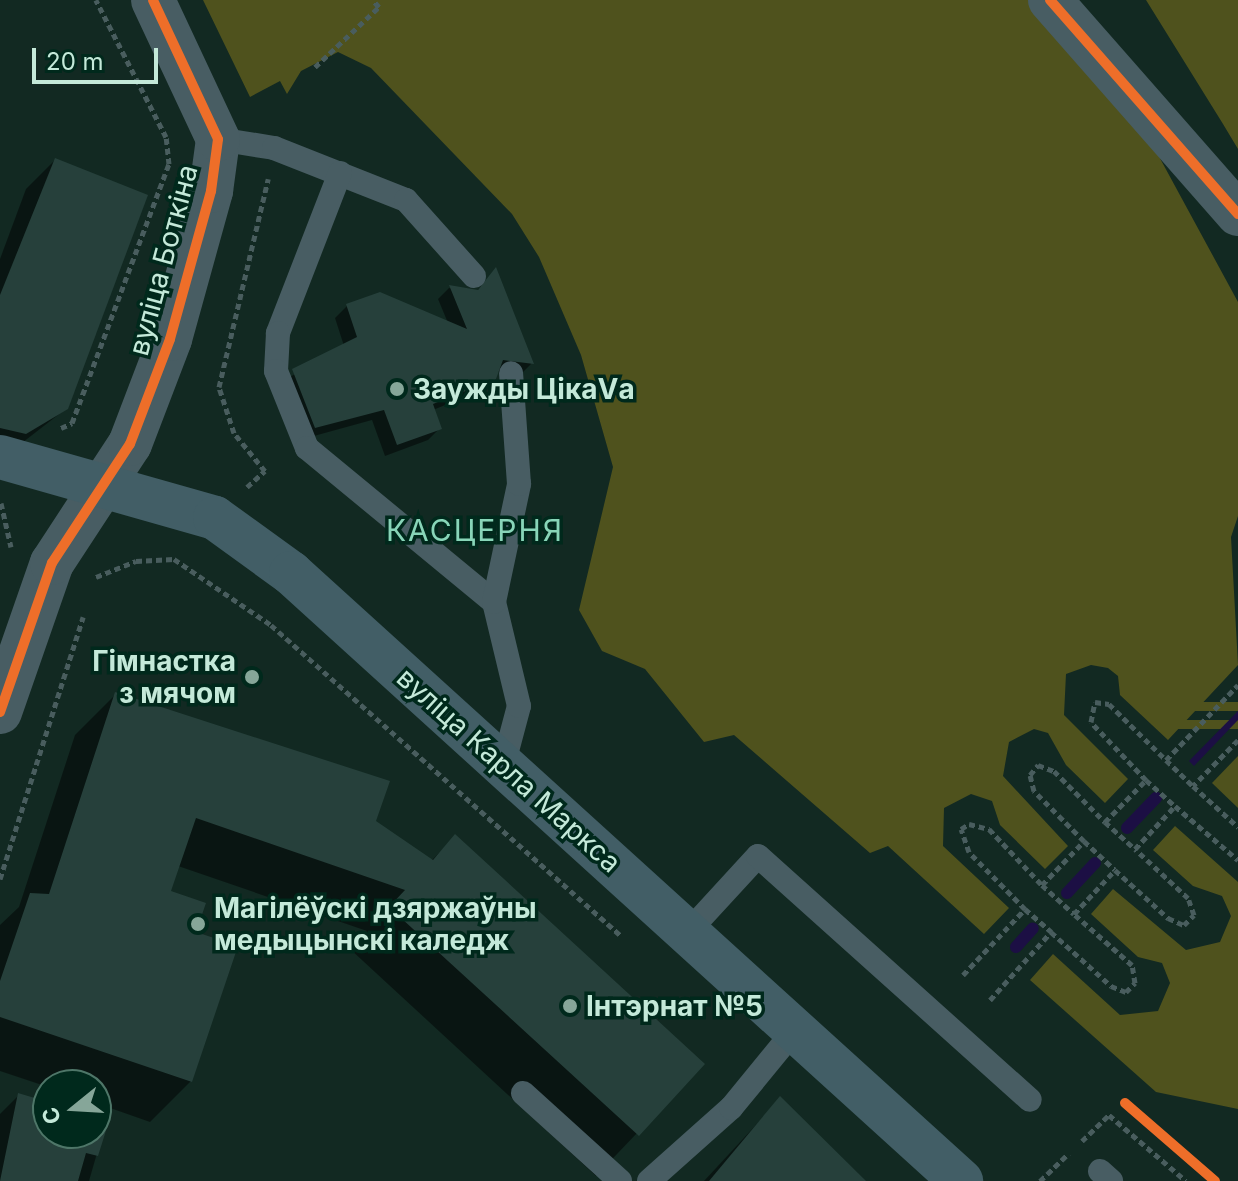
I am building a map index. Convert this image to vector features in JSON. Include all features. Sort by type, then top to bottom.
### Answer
[{"type":"main road","name":"вуліца Карла Маркса","points":[[0,457],[215,518],[291,573],[961,1181]]},
{"type":"street","name":"вуліца Боткіна","points":[[0,712],[52,563],[99,486],[130,444],[170,339],[218,139],[153,0]]},
{"type":"street","points":[[1050,0],[1238,214]]},
{"type":"lane","points":[[218,139],[274,148],[406,200],[474,276]]},
{"type":"lane","points":[[340,173],[278,333],[276,371],[307,448],[494,602]]},
{"type":"lane","points":[[503,766],[519,706],[494,602],[519,484],[511,373]]},
{"type":"lane","points":[[688,932],[758,856],[1030,1100]]},
{"type":"lane","points":[[649,1181],[731,1108],[794,1031]]},
{"type":"lane","points":[[523,1093],[620,1181]]},
{"type":"path","points":[[44,435],[72,423],[169,164],[166,137],[96,0]]},
{"type":"path","points":[[315,67],[379,7],[373,0]]},
{"type":"path","points":[[245,489],[265,471]]},
{"type":"path","points":[[0,501],[11,550]]},
{"type":"path","points":[[91,593],[95,578],[136,561],[174,559],[271,625],[627,941]]},
{"type":"path","points":[[0,879],[86,608]]},
{"type":"path","points":[[1166,760],[1236,690]]},
{"type":"path","points":[[1238,827],[1109,704],[1095,702],[1091,722],[1146,780],[1238,860]]},
{"type":"path","points":[[1193,786],[1238,740]]},
{"type":"path","points":[[1038,765],[1054,771],[1188,898],[1194,915],[1184,925],[1168,918],[1084,841],[1034,791],[1030,775],[1038,765]]},
{"type":"path","points":[[1105,822],[1146,780]]},
{"type":"path","points":[[1135,849],[1175,806]]},
{"type":"path","points":[[969,824],[989,829],[1042,885],[1132,965],[1135,983],[1126,992],[1025,909],[969,852],[961,829],[969,824]]},
{"type":"path","points":[[1042,885],[1084,841]]},
{"type":"path","points":[[1074,914],[1115,870]]},
{"type":"path","points":[[963,975],[1025,909]]},
{"type":"path","points":[[990,1000],[1051,932]]},
{"type":"path","points":[[1109,1115],[1186,1181]]},
{"type":"green space","points":[[203,0],[1074,0],[1238,302],[1238,516],[1231,537],[1238,665],[1168,740],[1120,695],[1118,676],[1108,668],[1091,665],[1066,674],[1064,715],[1128,779],[1105,803],[1066,765],[1048,733],[1034,729],[1009,742],[1003,776],[1068,846],[1045,869],[1000,825],[992,801],[971,794],[944,808],[943,846],[1009,908],[984,934],[888,846],[870,853],[734,735],[704,742],[645,669],[602,651],[579,610],[613,467],[581,355],[539,257],[512,214],[371,68],[338,52],[301,71],[287,94],[280,81],[250,97]]},
{"type":"green space","points":[[1146,0],[1238,0],[1238,149],[1223,124]]},
{"type":"green space","points":[[1161,702],[1238,702],[1238,711],[1161,711]]},
{"type":"green space","points":[[1174,720],[1238,720],[1238,729],[1174,729]]},
{"type":"green space","points":[[1238,756],[1238,808],[1212,783]]},
{"type":"green space","points":[[1175,826],[1238,882],[1238,1109],[1156,1092],[1030,980],[1053,954],[1120,1015],[1158,1011],[1170,983],[1162,963],[1138,957],[1091,914],[1113,889],[1186,950],[1220,942],[1231,916],[1222,896],[1193,886],[1153,850]]},
{"type":"shaded area","points":[[1238,711],[1238,720],[1194,766],[1189,761]]},
{"type":"building","points":[[55,158],[148,195],[68,409],[26,434],[0,428],[0,295]]},
{"type":"building","points":[[496,267],[534,364],[503,360],[496,379],[433,404],[442,429],[397,445],[384,410],[315,428],[292,369],[357,337],[346,304],[380,292],[467,329],[449,285],[478,290]]},
{"type":"building","points":[[115,692],[390,781],[376,821],[433,860],[455,834],[705,1064],[639,1136],[389,907],[405,890],[196,818],[171,891],[206,903],[196,932],[238,946],[192,1082],[0,1017],[0,981],[30,893],[49,894]]},
{"type":"building","points":[[18,1093],[32,1097],[32,1149],[100,1149],[98,1156],[86,1153],[78,1181],[0,1181]]},
{"type":"building","points":[[780,1096],[866,1181],[709,1181]]},
{"type":"waterway","points":[[1127,828],[1156,798]]},
{"type":"waterway","points":[[1067,893],[1095,863]]},
{"type":"waterway","points":[[1016,947],[1033,928]]},
{"type":"cycle path","points":[[0,712],[52,563],[130,444],[170,339],[211,191],[218,139],[153,0]]},
{"type":"cycle path","points":[[1050,0],[1238,214]]},
{"type":"cycle path","points":[[1125,1103],[1215,1181]]},
{"type":"place","name":"Заужды ЦікаVа","points":[[397,389]]},
{"type":"place","name":"Гімнастка з мячом","points":[[252,677]]},
{"type":"place","name":"Магілёўскі дзяржаўны медыцынскі каледж","points":[[198,924]]},
{"type":"place","name":"Інтэрнат №5","points":[[570,1006]]},
{"type":"district","name":"КАСЦЕРНЯ","points":[[475,530]]}]
